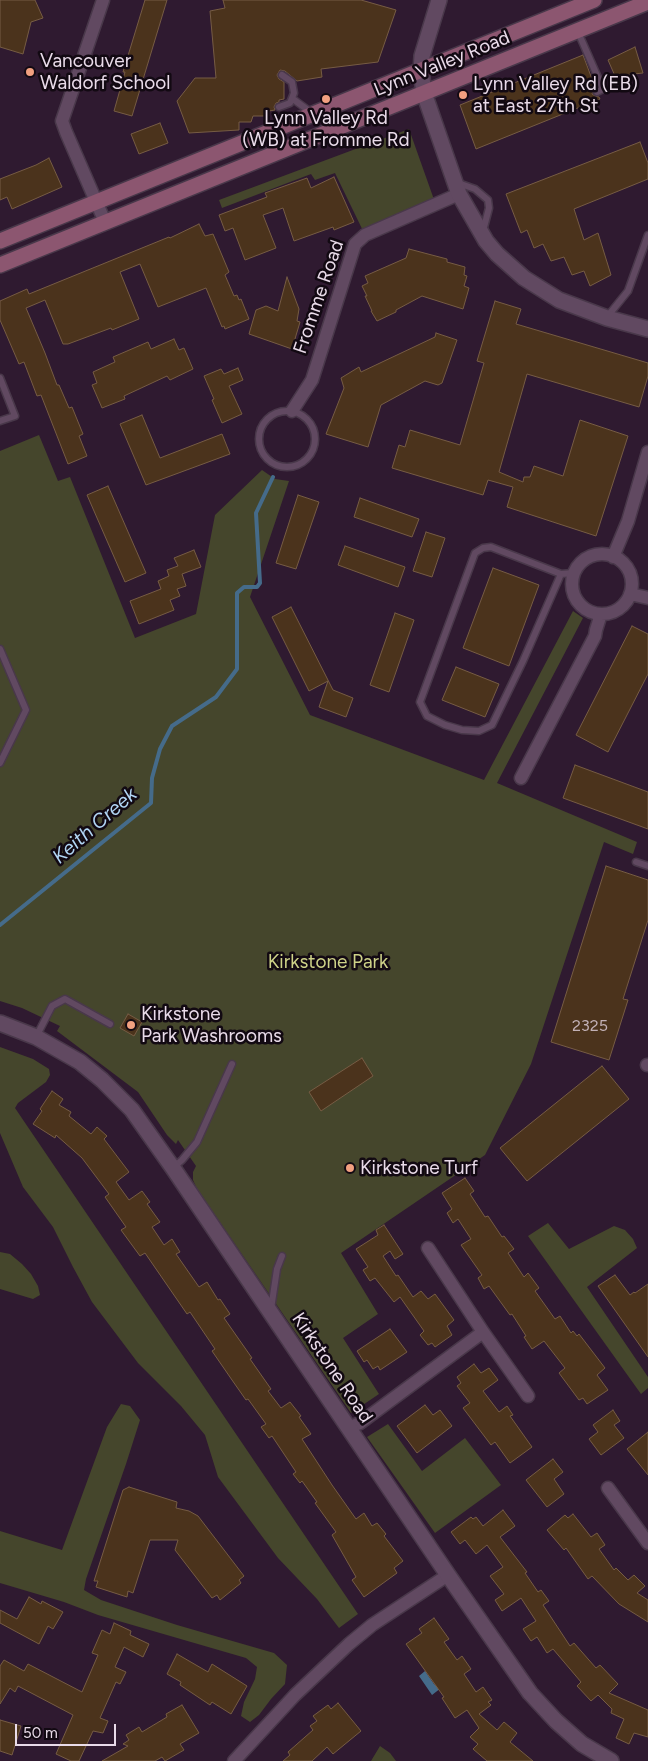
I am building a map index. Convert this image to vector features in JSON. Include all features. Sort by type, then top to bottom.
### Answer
[{"type":"main road","name":"Lynn Valley Road","points":[[0,241],[594,0]]},
{"type":"main road","name":"Lynn Valley Road","points":[[0,265],[648,2]]},
{"type":"street","points":[[103,0],[62,121],[105,222]]},
{"type":"street","points":[[439,0],[424,49],[421,71],[424,92],[457,188],[482,234],[497,254],[511,268],[542,291],[571,306],[648,329]]},
{"type":"street","name":"Fromme Road","points":[[292,411],[312,380],[355,244],[365,235],[457,188]]},
{"type":"street","points":[[613,556],[628,521],[648,452]]},
{"type":"street","points":[[602,554],[613,556],[620,560],[628,570],[631,579],[630,594],[624,605],[616,611],[601,614],[590,611],[580,604],[574,596],[572,586],[574,573],[579,564],[590,557],[602,554]]},
{"type":"street","points":[[630,594],[648,598]]},
{"type":"street","points":[[522,778],[595,636],[601,614]]},
{"type":"street","name":"Kirkstone Road","points":[[0,1023],[36,1036],[80,1062],[102,1080],[132,1110],[530,1693],[556,1721],[582,1744],[611,1761]]},
{"type":"street","points":[[428,1248],[528,1396]]},
{"type":"street","points":[[348,1428],[360,1423],[483,1332]]},
{"type":"street","points":[[608,1488],[648,1544]]},
{"type":"street","points":[[234,1761],[295,1695],[349,1644],[372,1625],[448,1575]]},
{"type":"lane","points":[[577,30],[603,89],[597,92]]},
{"type":"lane","points":[[280,107],[285,106],[293,98],[294,87],[292,82],[282,75]]},
{"type":"lane","points":[[293,98],[313,113]]},
{"type":"lane","points":[[457,188],[475,188],[488,200],[489,208],[482,234]]},
{"type":"lane","points":[[607,318],[628,291],[648,235]]},
{"type":"lane","points":[[0,378],[15,416],[0,421]]},
{"type":"lane","points":[[282,411],[292,411],[305,417],[314,429],[315,444],[311,454],[304,461],[294,466],[284,467],[273,464],[261,448],[260,430],[265,421],[272,415],[282,411]]},
{"type":"lane","points":[[561,574],[492,725],[479,731],[462,730],[427,716],[420,702],[475,553],[483,548],[491,547],[561,574],[574,573]]},
{"type":"lane","points":[[0,648],[26,710],[0,763]]},
{"type":"lane","points":[[636,862],[648,866]]},
{"type":"lane","points":[[36,1036],[52,1006],[66,999],[110,1024]]},
{"type":"lane","points":[[173,1168],[197,1142],[232,1064]]},
{"type":"lane","points":[[270,1312],[277,1269],[282,1256]]},
{"type":"green space","points":[[409,129],[437,208],[366,237],[335,173],[315,180],[311,174],[222,208],[219,200]]},
{"type":"green space","name":"Kirkstone Park","points":[[39,435],[58,481],[70,477],[135,638],[196,614],[215,515],[262,470],[275,479],[289,481],[250,597],[310,715],[484,780],[573,611],[583,618],[497,783],[637,842],[633,854],[604,842],[531,1064],[485,1155],[341,1253],[378,1314],[343,1338],[379,1394],[351,1413],[197,1189],[193,1180],[193,1172],[196,1166],[178,1140],[176,1144],[167,1135],[138,1092],[57,1031],[60,1026],[22,1008],[0,1001],[0,451]]},
{"type":"green space","points":[[0,1047],[33,1059],[49,1069],[50,1075],[46,1082],[18,1103],[15,1108],[358,1614],[339,1628],[317,1599],[278,1558],[218,1477],[205,1435],[181,1406],[138,1363],[92,1302],[53,1227],[23,1187],[0,1133]]},
{"type":"green space","points":[[548,1223],[569,1249],[614,1226],[625,1230],[633,1239],[637,1248],[587,1287],[648,1377],[648,1388],[641,1394],[528,1236]]},
{"type":"green space","points":[[0,1252],[10,1254],[22,1264],[38,1286],[40,1295],[33,1299],[0,1289]]},
{"type":"green space","points":[[121,1404],[130,1406],[140,1420],[86,1579],[84,1590],[101,1600],[177,1625],[274,1653],[287,1665],[285,1684],[259,1715],[250,1722],[241,1716],[244,1702],[255,1679],[257,1667],[246,1658],[98,1615],[64,1602],[0,1583],[0,1531],[62,1550],[107,1427]]},
{"type":"green space","points":[[388,1424],[422,1471],[465,1438],[501,1485],[435,1533],[367,1437]]},
{"type":"green space","points":[[380,1746],[390,1753],[396,1761],[371,1761]]},
{"type":"water","points":[[425,1671],[434,1684],[441,1688],[432,1695],[419,1676]]},
{"type":"building","points":[[0,0],[35,0],[43,18],[31,22],[23,54],[0,47]]},
{"type":"building","points":[[145,0],[167,0],[132,116],[114,111],[125,72],[123,72]]},
{"type":"building","points":[[223,0],[361,0],[396,10],[378,62],[321,69],[322,77],[297,81],[285,71],[280,70],[277,75],[284,82],[284,99],[276,103],[275,110],[269,111],[269,116],[253,116],[251,122],[239,122],[239,130],[189,133],[177,101],[195,78],[216,78],[210,11],[225,8]]},
{"type":"building","points":[[635,47],[643,73],[615,76],[608,60]]},
{"type":"building","points":[[583,55],[595,87],[592,94],[600,99],[476,149],[460,105]]},
{"type":"building","points":[[160,123],[168,143],[139,154],[131,134]]},
{"type":"building","points":[[640,142],[648,163],[648,179],[574,209],[584,240],[598,233],[611,275],[590,286],[584,271],[572,275],[564,257],[551,261],[543,244],[534,248],[527,230],[521,233],[506,194]]},
{"type":"building","points":[[49,158],[62,187],[12,209],[7,197],[0,200],[0,179]]},
{"type":"building","points":[[334,177],[354,222],[334,230],[333,227],[294,241],[283,208],[263,215],[276,248],[245,260],[233,228],[225,231],[219,215],[267,197],[265,193],[307,178],[311,188]]},
{"type":"building","points":[[199,224],[205,236],[213,234],[229,272],[225,275],[234,296],[237,295],[239,300],[241,299],[249,319],[225,329],[224,326],[222,327],[206,288],[158,307],[140,264],[120,272],[139,319],[112,330],[111,328],[68,344],[63,344],[45,300],[26,308],[57,385],[59,385],[69,408],[72,407],[83,434],[79,436],[87,456],[68,464],[41,395],[37,396],[24,362],[19,364],[0,320],[0,301],[27,289],[29,294],[170,238]]},
{"type":"building","points":[[409,249],[447,259],[447,262],[465,267],[464,275],[467,276],[464,286],[469,288],[463,309],[422,296],[377,321],[371,311],[362,286],[368,283],[365,276],[406,258]]},
{"type":"building","points":[[287,277],[299,309],[297,321],[300,322],[292,349],[249,334],[256,310],[266,306],[278,311]]},
{"type":"building","points":[[495,301],[521,309],[516,324],[648,363],[648,376],[639,407],[527,374],[499,472],[523,482],[524,477],[530,477],[534,466],[563,476],[580,420],[628,436],[596,536],[507,507],[513,487],[488,480],[483,495],[392,468],[399,445],[405,447],[410,430],[460,445],[484,363],[477,361]]},
{"type":"building","points":[[436,333],[457,340],[442,383],[438,385],[425,381],[381,405],[368,447],[326,434],[344,388],[341,378],[359,367],[361,372],[435,337]]},
{"type":"building","points":[[174,339],[179,350],[184,348],[193,369],[170,380],[167,376],[124,396],[125,399],[102,408],[92,385],[97,383],[93,372],[115,362],[113,357],[148,342],[151,349]]},
{"type":"building","points":[[238,368],[243,380],[229,386],[242,414],[222,423],[204,376],[221,369],[224,374]]},
{"type":"building","points":[[142,415],[160,458],[222,434],[230,454],[146,485],[120,424]]},
{"type":"building","points":[[108,486],[146,573],[125,582],[87,495]]},
{"type":"building","points":[[298,495],[319,502],[296,569],[276,563]]},
{"type":"building","points":[[360,498],[419,519],[412,537],[354,517]]},
{"type":"building","points":[[426,532],[445,538],[432,577],[413,571]]},
{"type":"building","points":[[345,546],[405,567],[398,587],[338,565]]},
{"type":"building","points":[[194,550],[201,567],[182,574],[186,586],[177,589],[180,596],[170,600],[174,610],[139,624],[130,601],[161,589],[158,581],[169,576],[167,570],[178,566],[174,558]]},
{"type":"building","points":[[493,568],[539,585],[509,666],[463,648]]},
{"type":"building","points":[[291,607],[333,690],[353,698],[346,717],[319,707],[328,681],[309,691],[272,617]]},
{"type":"building","points":[[395,613],[414,620],[389,692],[370,685]]},
{"type":"building","points":[[632,626],[648,634],[648,674],[608,752],[576,735]]},
{"type":"building","points":[[456,667],[499,684],[485,717],[442,700]]},
{"type":"building","points":[[575,765],[648,792],[648,829],[563,798]]},
{"type":"building","points":[[606,866],[648,880],[648,920],[623,999],[628,1000],[609,1060],[551,1042]]},
{"type":"building","name":"Kirkstone Park Washrooms","points":[[128,1014],[142,1022],[134,1036],[120,1028]]},
{"type":"building","points":[[362,1058],[373,1076],[321,1111],[309,1092]]},
{"type":"building","points":[[602,1066],[629,1099],[527,1181],[500,1148]]},
{"type":"building","points":[[52,1091],[63,1099],[59,1105],[71,1112],[69,1116],[91,1134],[97,1127],[107,1136],[104,1139],[129,1172],[116,1182],[129,1200],[142,1191],[150,1202],[147,1204],[160,1222],[152,1227],[164,1245],[172,1239],[180,1252],[176,1254],[199,1287],[207,1282],[218,1300],[220,1299],[230,1314],[224,1318],[252,1358],[250,1359],[271,1389],[268,1391],[281,1408],[290,1402],[301,1416],[299,1417],[311,1434],[302,1439],[332,1485],[356,1519],[364,1513],[372,1526],[377,1523],[386,1534],[384,1536],[403,1561],[394,1568],[397,1573],[364,1597],[352,1580],[356,1577],[332,1535],[336,1532],[302,1481],[300,1483],[293,1474],[296,1472],[272,1436],[269,1438],[261,1427],[266,1424],[248,1399],[246,1400],[212,1351],[215,1349],[190,1312],[187,1314],[145,1253],[140,1256],[121,1230],[126,1227],[105,1197],[109,1194],[82,1158],[56,1135],[55,1138],[33,1124]]},
{"type":"building","points":[[465,1178],[474,1191],[470,1194],[485,1217],[488,1216],[502,1237],[504,1236],[514,1249],[508,1253],[524,1277],[528,1273],[539,1288],[535,1291],[555,1319],[560,1316],[571,1333],[573,1331],[577,1336],[579,1334],[605,1368],[597,1375],[608,1390],[587,1404],[583,1398],[579,1400],[559,1373],[565,1368],[544,1341],[532,1349],[512,1314],[510,1315],[489,1286],[484,1289],[478,1278],[482,1275],[461,1245],[471,1239],[458,1219],[453,1223],[447,1213],[452,1209],[442,1193]]},
{"type":"building","points":[[384,1225],[403,1254],[395,1259],[390,1251],[383,1256],[396,1276],[398,1275],[413,1297],[421,1291],[428,1299],[435,1294],[454,1320],[447,1326],[452,1335],[435,1347],[432,1343],[428,1345],[420,1335],[424,1331],[400,1297],[394,1302],[375,1278],[370,1281],[363,1270],[368,1267],[356,1249],[378,1235],[376,1230]]},
{"type":"building","points":[[615,1275],[630,1295],[648,1284],[648,1357],[598,1286]]},
{"type":"building","points":[[390,1329],[407,1352],[380,1370],[378,1366],[373,1369],[367,1360],[364,1362],[357,1351]]},
{"type":"building","points":[[474,1364],[481,1373],[489,1368],[498,1380],[483,1391],[499,1412],[507,1406],[513,1415],[510,1416],[532,1447],[510,1463],[495,1442],[491,1445],[463,1408],[470,1403],[457,1386],[461,1383],[457,1377]]},
{"type":"building","points":[[425,1405],[433,1415],[440,1410],[452,1426],[417,1453],[397,1426]]},
{"type":"building","points":[[613,1410],[620,1421],[614,1425],[624,1438],[601,1455],[589,1439],[598,1432],[593,1425]]},
{"type":"building","points":[[648,1432],[648,1475],[627,1449]]},
{"type":"building","points":[[553,1459],[563,1472],[554,1479],[564,1494],[547,1507],[526,1480]]},
{"type":"building","points":[[129,1487],[177,1502],[176,1508],[189,1511],[198,1516],[244,1576],[239,1580],[241,1583],[220,1600],[217,1595],[212,1598],[175,1550],[178,1540],[150,1540],[133,1593],[128,1591],[127,1597],[96,1587],[98,1581],[94,1581],[123,1490]]},
{"type":"building","points":[[503,1510],[515,1526],[500,1537],[527,1572],[525,1573],[538,1592],[541,1590],[549,1601],[543,1605],[570,1646],[574,1643],[596,1668],[600,1665],[618,1684],[609,1693],[648,1710],[648,1737],[634,1733],[629,1744],[616,1738],[624,1719],[611,1713],[612,1709],[598,1695],[591,1701],[577,1686],[581,1682],[553,1649],[547,1653],[537,1637],[531,1641],[523,1629],[536,1621],[521,1598],[502,1611],[495,1600],[504,1594],[490,1576],[503,1567],[487,1545],[476,1554],[465,1540],[460,1544],[451,1532],[471,1517],[473,1519],[476,1517],[483,1526]]},
{"type":"building","points":[[573,1514],[591,1537],[597,1533],[605,1545],[599,1549],[614,1570],[616,1568],[628,1580],[634,1575],[645,1586],[637,1593],[648,1600],[648,1622],[619,1604],[592,1576],[588,1579],[566,1548],[564,1550],[547,1530],[565,1515],[568,1518]]},
{"type":"building","points":[[29,1597],[41,1604],[42,1601],[63,1612],[53,1629],[48,1626],[39,1644],[0,1623],[0,1610],[17,1619]]},
{"type":"building","points":[[434,1618],[449,1639],[444,1642],[457,1660],[462,1656],[471,1669],[464,1674],[476,1692],[483,1687],[492,1700],[488,1702],[491,1705],[479,1714],[497,1730],[504,1722],[517,1733],[510,1742],[533,1761],[487,1761],[473,1749],[478,1744],[470,1737],[479,1728],[467,1710],[455,1718],[442,1698],[444,1697],[406,1644],[422,1633],[419,1629]]},
{"type":"building","points":[[114,1623],[131,1631],[130,1635],[149,1644],[143,1657],[124,1647],[115,1667],[126,1672],[120,1684],[116,1682],[100,1718],[108,1721],[103,1733],[93,1731],[79,1761],[71,1761],[56,1754],[73,1715],[18,1686],[15,1692],[10,1688],[0,1704],[0,1666],[4,1660],[24,1671],[28,1664],[82,1692],[98,1655],[92,1653],[102,1630],[110,1634]]},
{"type":"building","points":[[177,1654],[208,1672],[212,1664],[247,1686],[231,1714],[212,1702],[210,1705],[180,1685],[181,1682],[167,1674]]},
{"type":"building","points":[[338,1703],[361,1731],[333,1754],[327,1747],[312,1761],[283,1761],[290,1755],[288,1752],[313,1730],[310,1726],[317,1721],[313,1716],[328,1705],[331,1709]]},
{"type":"building","points":[[182,1705],[199,1733],[180,1744],[184,1750],[165,1761],[162,1757],[155,1761],[102,1761],[128,1746],[123,1744],[129,1740],[126,1735],[139,1727],[142,1732],[167,1717],[166,1714]]},
{"type":"building","points":[[0,1720],[21,1726],[12,1755],[0,1751]]},
{"type":"waterway","name":"Keith Creek","points":[[0,925],[151,803],[152,778],[160,749],[172,726],[216,697],[237,669],[237,593],[244,587],[257,587],[260,583],[256,513],[273,477]]},
{"type":"place","name":"Vancouver Waldorf School","points":[[30,72]]},
{"type":"place","name":"Lynn Valley Rd (EB) at East 27th St","points":[[463,95]]},
{"type":"place","name":"Lynn Valley Rd (WB) at Fromme Rd","points":[[326,99]]},
{"type":"place","name":"Kirkstone Park Washrooms","points":[[131,1025]]},
{"type":"place","name":"Kirkstone Turf","points":[[350,1168]]}]
